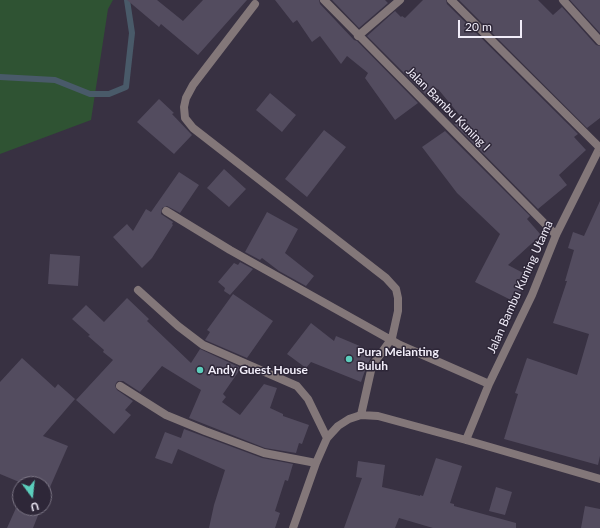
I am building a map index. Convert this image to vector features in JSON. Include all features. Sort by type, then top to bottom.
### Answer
[{"type":"street","name":"Jalan Bambu Kuning I","points":[[324,0],[556,235]]},
{"type":"street","points":[[358,36],[400,0]]},
{"type":"street","points":[[451,0],[600,147]]},
{"type":"street","points":[[563,0],[600,41]]},
{"type":"street","points":[[255,4],[193,85],[186,98],[184,107],[186,118],[193,128],[386,278],[396,289],[398,311],[391,340],[372,366],[361,415]]},
{"type":"street","name":"Jalan Bambu Kuning Utama","points":[[466,440],[489,384],[532,294],[556,235],[600,147]]},
{"type":"street","points":[[166,211],[230,250],[391,340],[489,384]]},
{"type":"street","points":[[138,290],[178,326],[203,345],[297,386],[308,399],[327,438]]},
{"type":"street","points":[[120,386],[166,416],[264,453],[316,463]]},
{"type":"street","points":[[293,528],[316,463],[327,438],[338,426],[349,419],[361,415],[378,416],[600,479]]},
{"type":"green space","points":[[0,0],[113,0],[108,9],[91,120],[0,154]]},
{"type":"building","points":[[127,0],[157,0],[183,21],[203,0],[247,0],[198,55],[161,24],[159,27]]},
{"type":"building","points":[[275,0],[319,0],[320,4],[354,40],[357,41],[418,103],[395,120],[365,78],[368,73],[347,56],[341,64],[320,36],[312,42],[297,20],[293,23]]},
{"type":"building","points":[[332,0],[385,0],[388,3],[359,28]]},
{"type":"building","points":[[423,0],[446,0],[447,4],[578,134],[574,137],[586,150],[559,175],[567,185],[538,209],[454,124],[462,118],[438,89],[427,96],[367,36],[395,11],[401,17],[402,16],[405,18]]},
{"type":"building","points":[[459,0],[538,0],[553,15],[562,7],[596,45],[600,46],[600,118],[587,128]]},
{"type":"building","points":[[570,0],[600,0],[600,33]]},
{"type":"building","points":[[270,93],[296,115],[282,132],[256,110]]},
{"type":"building","points":[[159,99],[174,113],[172,114],[192,135],[174,154],[137,122]]},
{"type":"building","points":[[324,130],[346,147],[307,197],[285,179]]},
{"type":"building","points":[[445,131],[530,216],[527,219],[541,235],[508,265],[529,276],[515,302],[475,282],[500,234],[457,193],[422,147]]},
{"type":"building","points":[[224,169],[246,189],[229,207],[207,188]]},
{"type":"building","points":[[179,172],[199,185],[180,213],[167,206],[162,208],[161,214],[173,222],[173,225],[152,258],[142,268],[113,237],[127,224],[133,231],[146,209],[151,212]]},
{"type":"building","points":[[600,201],[600,456],[598,465],[504,439],[518,394],[515,393],[527,358],[577,375],[589,334],[553,323],[567,281],[565,281],[574,250],[568,248],[573,232],[584,236]]},
{"type":"building","points":[[267,212],[298,229],[285,253],[314,276],[306,286],[279,271],[262,258],[260,260],[245,252]]},
{"type":"building","points":[[50,254],[80,256],[78,286],[48,284]]},
{"type":"building","points":[[240,262],[253,269],[230,295],[224,291],[225,288],[218,282],[234,263],[238,265]]},
{"type":"building","points":[[233,294],[273,321],[247,358],[205,340],[210,332],[207,330]]},
{"type":"building","points":[[127,298],[149,319],[147,321],[191,363],[200,349],[241,368],[223,394],[226,397],[222,402],[240,415],[264,384],[277,388],[270,408],[283,414],[283,416],[309,425],[302,444],[299,443],[296,453],[265,448],[189,418],[201,390],[162,366],[140,392],[123,381],[118,381],[116,383],[115,386],[117,390],[133,401],[125,410],[131,415],[114,434],[76,400],[113,360],[88,336],[90,335],[72,319],[86,305],[104,322]]},
{"type":"building","points":[[311,323],[334,341],[336,336],[374,352],[367,365],[361,382],[311,362],[306,368],[287,354]]},
{"type":"building","points":[[22,358],[55,388],[58,384],[75,399],[43,436],[68,446],[52,483],[52,476],[12,476],[12,479],[0,474],[0,382]]},
{"type":"building","points":[[184,429],[262,458],[293,464],[288,481],[285,480],[275,511],[280,513],[275,528],[209,528],[214,505],[225,470],[178,449],[172,464],[155,458],[165,432],[181,438]]},
{"type":"building","points":[[436,458],[462,466],[450,503],[454,504],[454,506],[516,523],[516,528],[433,528],[399,518],[395,528],[344,528],[362,478],[356,477],[358,461],[385,465],[382,487],[423,496]]},
{"type":"building","points":[[496,487],[512,492],[505,515],[489,511]]},
{"type":"building","points":[[585,506],[600,509],[600,528],[581,528]]},
{"type":"building","points":[[12,516],[38,516],[33,528],[7,528]]},
{"type":"waterway","points":[[0,77],[55,80],[90,94],[109,94],[126,87],[132,33],[127,0]]},
{"type":"place","name":"Pura Melanting Buluh","points":[[349,359]]},
{"type":"place","name":"Andy Guest House","points":[[200,370]]}]
